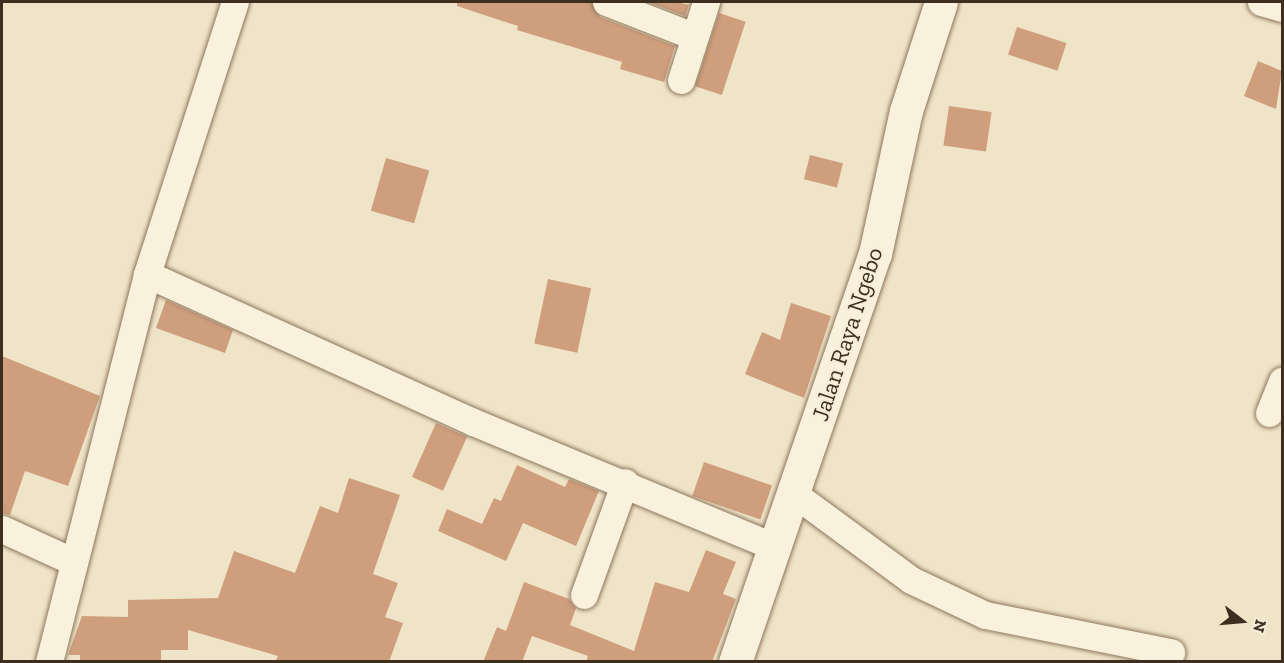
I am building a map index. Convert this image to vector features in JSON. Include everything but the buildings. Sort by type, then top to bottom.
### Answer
[{"type":"street","points":[[49,662],[147,274],[235,2]]},
{"type":"street","points":[[606,2],[693,36]]},
{"type":"street","points":[[681,80],[693,36],[706,2]]},
{"type":"street","name":"Jalan Raya Ngebo","points":[[735,662],[875,254],[906,111],[941,2]]},
{"type":"street","points":[[1261,2],[1282,8]]},
{"type":"street","points":[[147,274],[473,422],[626,482],[775,547]]},
{"type":"street","points":[[1269,413],[1282,380]]},
{"type":"street","points":[[584,595],[626,482]]},
{"type":"street","points":[[794,493],[910,580],[985,615],[1171,652]]},
{"type":"street","points":[[2,529],[74,562]]}]
